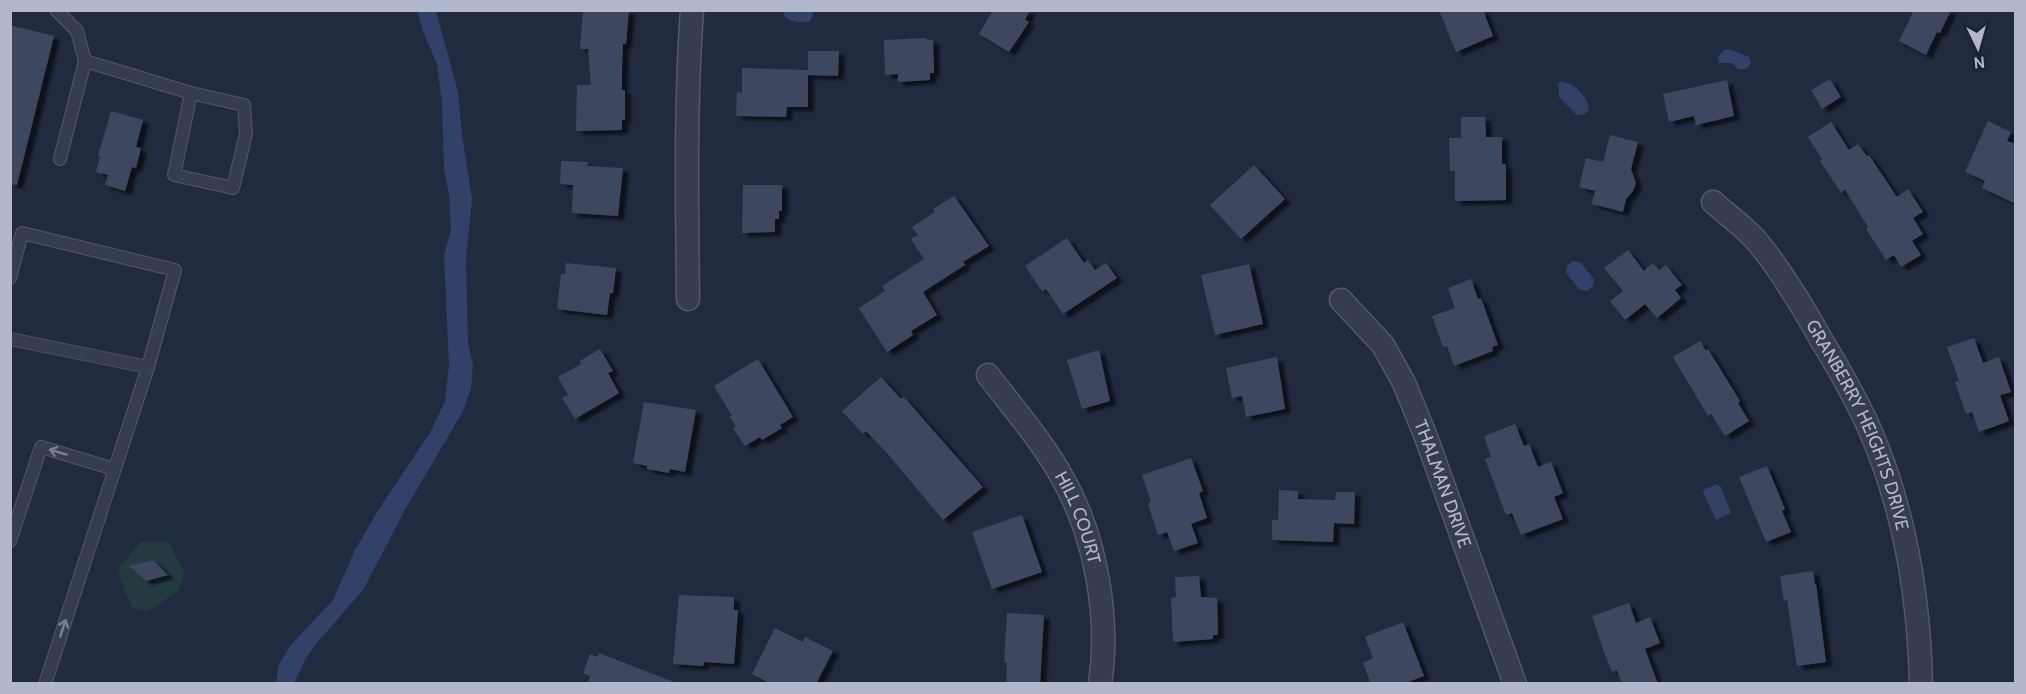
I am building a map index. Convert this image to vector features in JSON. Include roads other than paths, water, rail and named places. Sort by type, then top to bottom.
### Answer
[{"type":"street","points":[[688,299],[686,172],[688,62],[692,10]]},
{"type":"street","name":"GRANBERRY HEIGHTS DRIVE","points":[[1713,202],[1748,232],[1764,251],[1812,324],[1866,422],[1884,468],[1909,557],[1918,612],[1921,684]]},
{"type":"street","name":"THALMAN DRIVE","points":[[1341,300],[1383,345],[1404,383],[1426,437],[1515,684]]},
{"type":"street","name":"HILL COURT","points":[[988,375],[1045,450],[1063,479],[1084,530],[1095,570],[1102,615],[1103,659],[1100,684]]},
{"type":"lane","points":[[56,10],[77,31],[85,62],[60,159]]},
{"type":"lane","points":[[85,62],[190,93],[244,105],[246,134],[233,188],[174,174],[190,93]]},
{"type":"lane","points":[[10,278],[22,233],[175,270],[148,367],[45,684]]},
{"type":"lane","points":[[10,339],[148,367]]},
{"type":"lane","points":[[10,541],[41,447],[114,469]]},
{"type":"water","points":[[417,11],[436,11],[458,92],[472,199],[466,259],[468,343],[473,365],[471,389],[463,411],[406,508],[363,590],[316,644],[294,683],[276,683],[279,664],[291,645],[333,600],[355,550],[377,512],[431,431],[445,401],[449,366],[444,255],[451,230],[449,196],[444,167],[442,103],[437,64]]},
{"type":"water","points":[[783,11],[812,11],[813,15],[810,21],[798,22],[786,18]]},
{"type":"water","points":[[1729,49],[1749,57],[1751,63],[1747,69],[1738,69],[1732,63],[1719,63],[1718,57],[1724,50]]},
{"type":"water","points":[[1561,81],[1570,84],[1584,96],[1589,107],[1588,111],[1577,115],[1559,97],[1557,85]]},
{"type":"water","points":[[1573,261],[1580,262],[1594,279],[1593,286],[1587,291],[1580,290],[1566,273],[1567,266]]},
{"type":"water","points":[[1717,484],[1721,487],[1731,513],[1716,520],[1703,492]]}]
